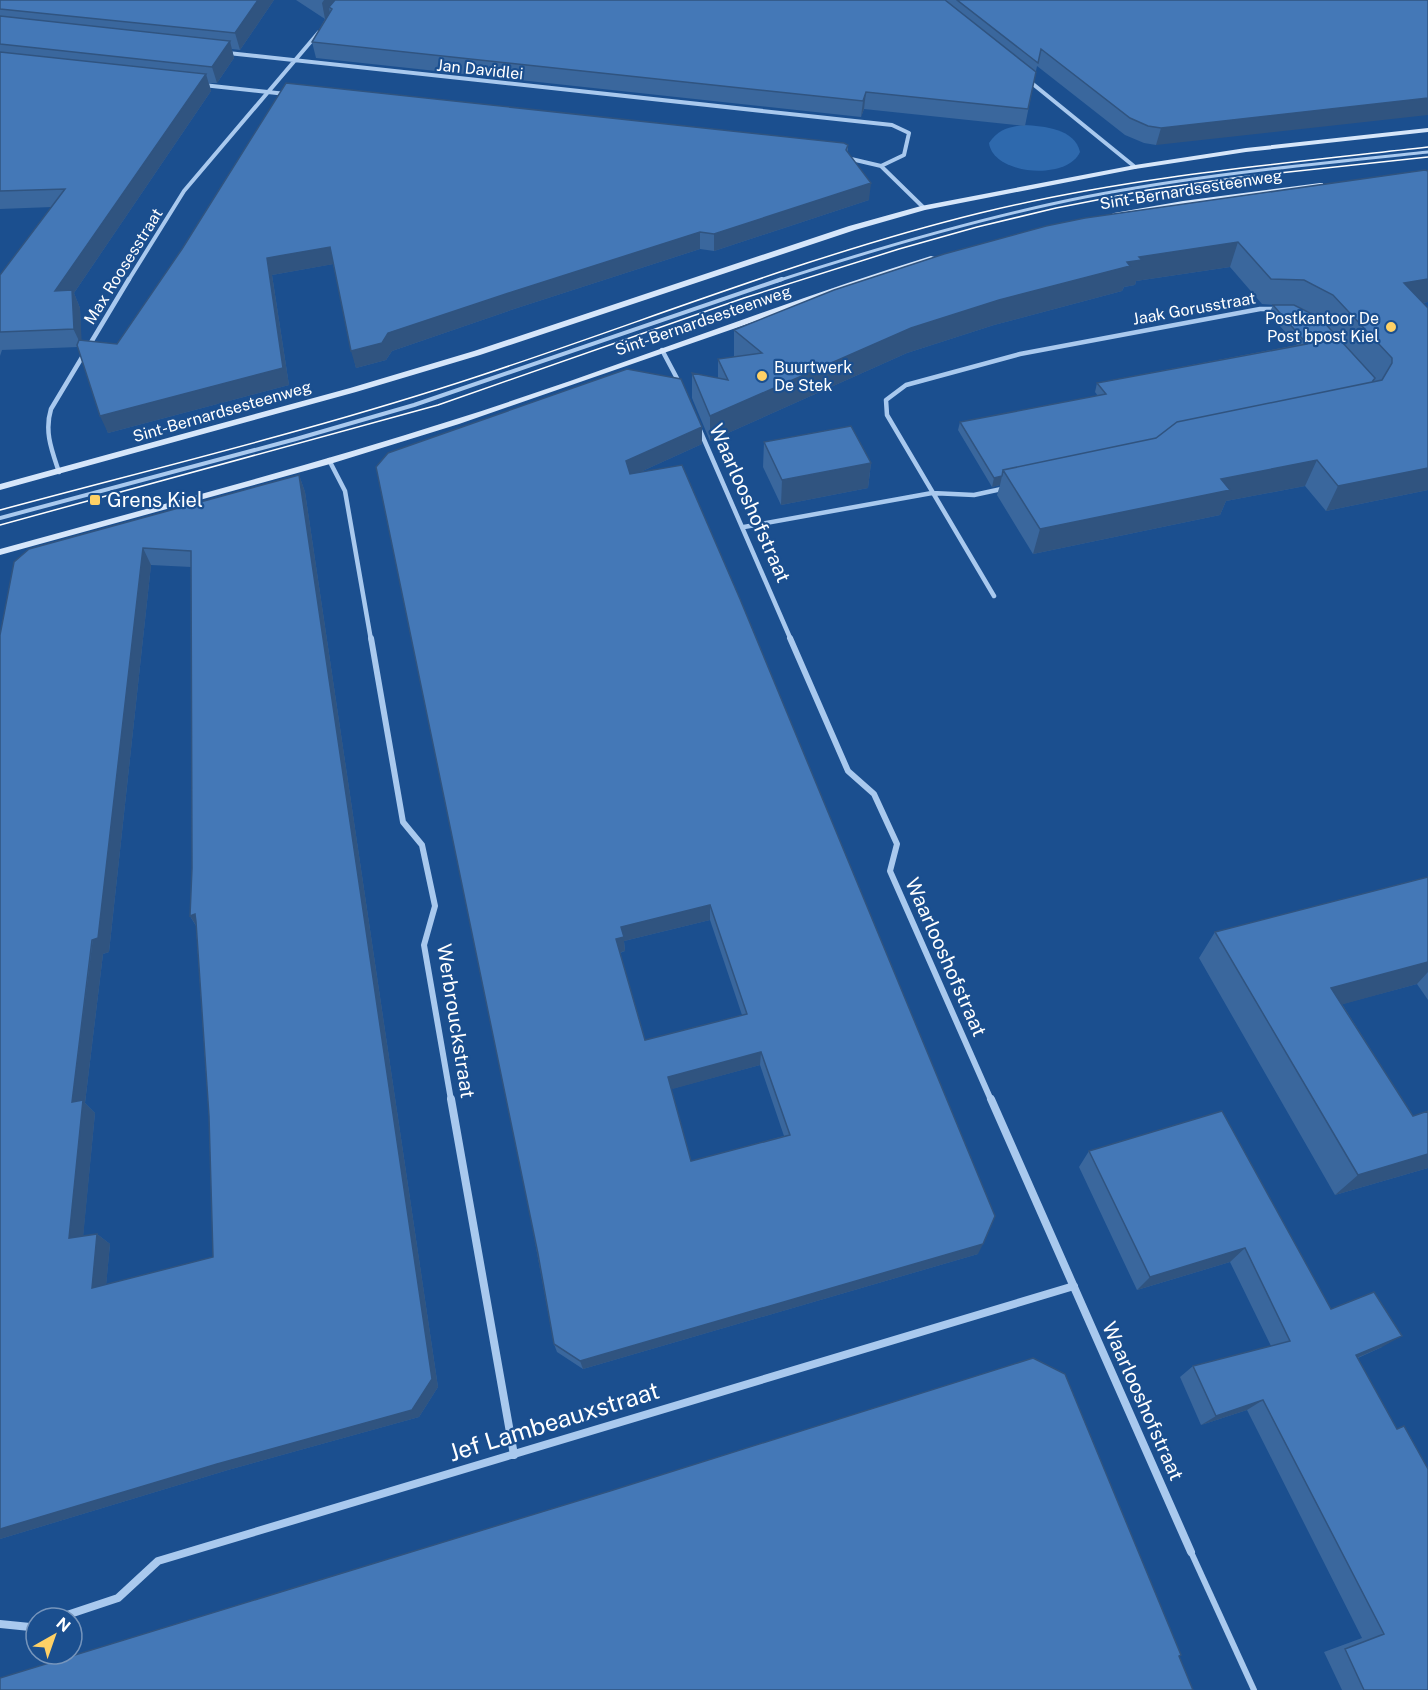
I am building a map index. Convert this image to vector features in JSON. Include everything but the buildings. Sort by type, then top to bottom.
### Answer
[{"type":"street","points":[[294,61],[324,26]]},
{"type":"street","name":"Jan Davidlei","points":[[223,53],[892,125],[909,133],[904,155],[881,166]]},
{"type":"street","name":"Max Roosesstraat","points":[[59,472],[45,428],[48,412],[184,190],[294,61]]},
{"type":"street","points":[[1027,80],[1135,166]]},
{"type":"street","points":[[197,85],[290,94]]},
{"type":"street","name":"Sint-Bernardsesteenweg","points":[[0,487],[342,393],[465,356],[813,241],[924,208],[1135,166],[1257,149],[1428,130]]},
{"type":"street","points":[[843,156],[881,166],[924,208]]},
{"type":"street","name":"Sint-Bernardsesteenweg","points":[[1105,217],[1183,203],[1327,184]]},
{"type":"street","name":"Sint-Bernardsesteenweg","points":[[0,552],[330,460],[519,401],[858,281],[944,255]]},
{"type":"street","name":"Jaak Gorusstraat","points":[[994,596],[887,415],[886,400],[906,385],[1020,354],[1260,309],[1281,309]]},
{"type":"street","points":[[662,350],[684,391]]},
{"type":"street","name":"Waarlooshofstraat","points":[[697,422],[848,771],[874,794],[897,844],[890,871],[1191,1552]]},
{"type":"street","name":"Werbrouckstraat","points":[[330,460],[345,491],[403,822],[422,845],[435,906],[424,945],[514,1455]]},
{"type":"street","points":[[744,527],[932,493],[974,495],[1009,488]]},
{"type":"street","name":"Jef Lambeauxstraat","points":[[84,1609],[118,1598],[158,1561],[1074,1286]]},
{"type":"street","points":[[0,1624],[24,1626]]},
{"type":"lane","points":[[0,518],[389,413],[830,263],[966,224],[1041,206],[1161,184],[1428,152]]},
{"type":"lane","points":[[1191,1552],[1254,1690]]},
{"type":"shaded area","points":[[1024,125],[1058,130],[1072,138],[1080,152],[1073,161],[1047,170],[1016,168],[1003,162],[994,154],[989,143],[1004,130]]},
{"type":"tram line","points":[[0,510],[241,446],[420,395],[853,248],[980,213],[1147,181],[1428,147]]},
{"type":"tram line","points":[[0,525],[438,405],[744,298],[977,227],[1056,208],[1148,190],[1241,177],[1428,157]]},
{"type":"place","name":"Postkantoor De Post bpost Kiel","points":[[1391,327]]},
{"type":"place","name":"Buurtwerk De Stek","points":[[762,376]]},
{"type":"place","name":"Grens Kiel","points":[[95,500]]}]
